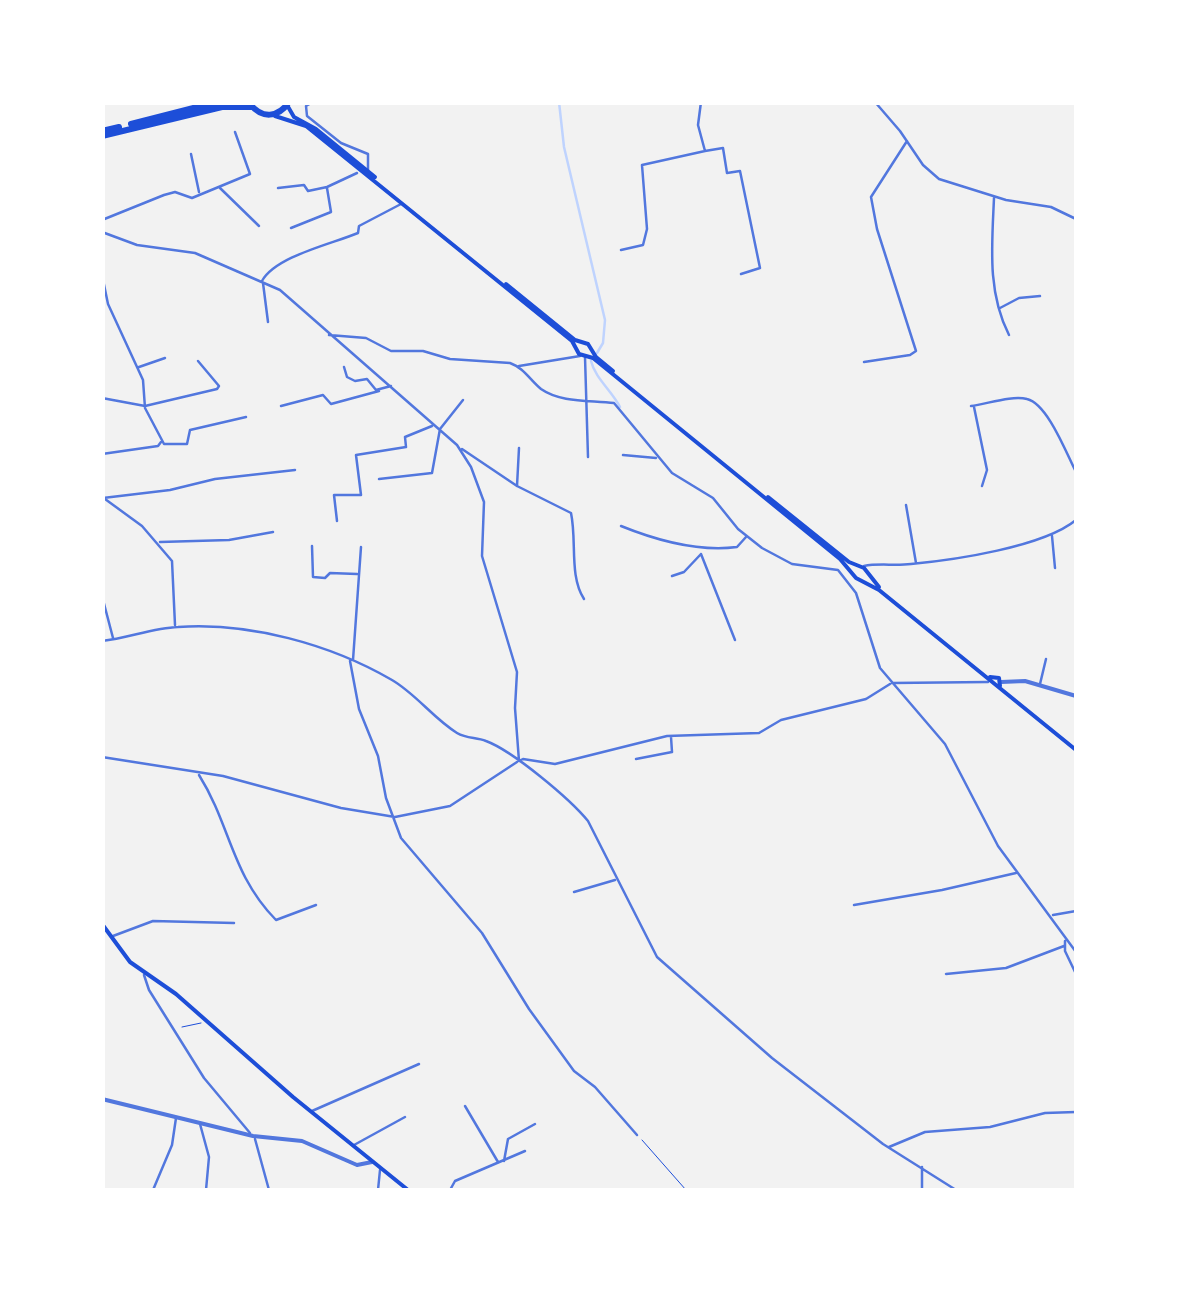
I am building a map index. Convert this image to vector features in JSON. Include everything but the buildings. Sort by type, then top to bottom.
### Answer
[{"type":"highway","points":[[102,134],[217,102]]},
{"type":"highway","points":[[102,134],[222,107],[251,105],[270,116],[288,104]]},
{"type":"main road","points":[[288,104],[294,117],[348,154],[402,203],[579,345],[588,344],[586,354]]},
{"type":"main road","points":[[270,116],[306,126],[367,172],[586,354],[878,587],[989,680],[991,687],[1000,685]]},
{"type":"main road","points":[[989,680],[997,676],[1000,685],[1076,749]]},
{"type":"main road","points":[[102,924],[130,962],[209,1022],[408,1190]]},
{"type":"street","points":[[278,188],[304,185],[308,191],[367,172],[368,154],[364,150],[341,142],[307,116],[306,106],[313,102]]},
{"type":"street","points":[[701,102],[698,124],[705,152]]},
{"type":"street","points":[[875,102],[934,176],[1076,218]]},
{"type":"street","points":[[102,220],[176,192],[192,198],[250,174],[234,132]]},
{"type":"street","points":[[864,362],[910,356],[916,351],[877,229],[871,197],[907,141]]},
{"type":"street","points":[[621,250],[643,245],[647,229],[642,166],[723,148],[727,173],[740,171],[760,268],[742,274]]},
{"type":"street","points":[[192,154],[200,195]]},
{"type":"street","points":[[348,154],[366,163]]},
{"type":"street","points":[[356,165],[357,173]]},
{"type":"street","points":[[219,187],[259,226]]},
{"type":"street","points":[[290,228],[331,212],[326,187]]},
{"type":"street","points":[[994,196],[991,258],[999,308],[1009,334]]},
{"type":"street","points":[[268,322],[262,281],[271,268],[360,232],[358,226],[402,203]]},
{"type":"street","points":[[102,232],[137,244],[195,253],[280,290],[457,445],[517,486],[570,513],[576,542],[577,588],[584,599]]},
{"type":"street","points":[[102,275],[108,304],[139,368],[145,406],[162,440],[171,445],[187,444],[190,430],[246,418]]},
{"type":"street","points":[[999,308],[1019,298],[1040,296]]},
{"type":"street","points":[[329,335],[366,338],[391,351],[423,351],[450,359],[502,361],[519,366],[586,354],[588,456]]},
{"type":"street","points":[[139,368],[165,358]]},
{"type":"street","points":[[102,398],[145,406],[217,389],[198,361]]},
{"type":"street","points":[[519,366],[552,394],[618,406],[658,458],[682,481],[712,498],[746,536],[792,564],[834,569],[847,580],[856,593],[880,668],[945,744],[986,826],[1076,952]]},
{"type":"street","points":[[344,367],[347,377],[367,380],[379,391]]},
{"type":"street","points":[[281,406],[324,396],[332,404],[339,403],[390,386]]},
{"type":"street","points":[[982,486],[987,470],[972,406],[1026,398],[1036,404],[1055,428],[1076,472]]},
{"type":"street","points":[[379,479],[432,474],[440,429],[462,400]]},
{"type":"street","points":[[336,520],[334,495],[361,495],[356,455],[406,447],[405,437],[435,424]]},
{"type":"street","points":[[102,454],[158,446],[162,440]]},
{"type":"street","points":[[457,445],[484,502],[482,556],[517,672],[519,761]]},
{"type":"street","points":[[517,486],[519,448]]},
{"type":"street","points":[[623,454],[658,458]]},
{"type":"street","points":[[103,497],[295,470]]},
{"type":"street","points":[[103,497],[142,526],[158,542],[174,568],[175,627]]},
{"type":"street","points":[[906,505],[916,564]]},
{"type":"street","points":[[847,580],[858,573],[1033,542],[1076,520]]},
{"type":"street","points":[[621,526],[703,552],[737,548],[746,536]]},
{"type":"street","points":[[158,542],[229,540],[273,532]]},
{"type":"street","points":[[1052,535],[1055,568]]},
{"type":"street","points":[[312,546],[313,577],[358,574]]},
{"type":"street","points":[[360,547],[356,654],[351,661],[360,708],[401,838],[482,933],[564,1059],[580,1078],[595,1087],[637,1136]]},
{"type":"street","points":[[672,576],[684,572],[703,552]]},
{"type":"street","points":[[703,552],[735,640]]},
{"type":"street","points":[[102,596],[114,640]]},
{"type":"street","points":[[102,641],[175,627],[208,627],[277,636],[318,647],[396,682],[462,736],[486,741],[519,761],[576,806],[588,821],[652,950],[666,966],[772,1058],[888,1147],[956,1190]]},
{"type":"street","points":[[1040,684],[1046,659]]},
{"type":"street","points":[[102,757],[258,783],[341,808],[393,816],[450,806],[522,759],[555,764],[670,736],[759,733],[782,720],[866,698],[891,683],[989,680]]},
{"type":"street","points":[[1000,685],[1040,684],[1076,696]]},
{"type":"street","points":[[636,758],[672,752],[670,736]]},
{"type":"street","points":[[198,773],[209,790],[240,871],[259,902],[276,920],[316,905]]},
{"type":"street","points":[[854,905],[1018,872]]},
{"type":"street","points":[[574,892],[616,880]]},
{"type":"street","points":[[1051,916],[1076,911]]},
{"type":"street","points":[[111,936],[153,921],[234,923]]},
{"type":"street","points":[[1066,939],[1064,946],[1076,974]]},
{"type":"street","points":[[946,974],[1006,968],[1064,946]]},
{"type":"street","points":[[145,972],[149,990],[204,1078],[253,1136],[269,1190]]},
{"type":"street","points":[[311,1112],[419,1064]]},
{"type":"street","points":[[102,1099],[253,1136],[315,1144],[357,1165],[372,1162]]},
{"type":"street","points":[[465,1106],[502,1162]]},
{"type":"street","points":[[888,1147],[926,1132],[1002,1125],[1045,1112],[1076,1112]]},
{"type":"street","points":[[153,1190],[172,1144],[177,1116]]},
{"type":"street","points":[[353,1146],[405,1117]]},
{"type":"street","points":[[200,1122],[209,1156],[206,1190]]},
{"type":"street","points":[[502,1162],[508,1139],[535,1124]]},
{"type":"street","points":[[450,1190],[455,1180],[524,1151]]},
{"type":"street","points":[[922,1166],[922,1190]]},
{"type":"street","points":[[378,1190],[380,1168]]},
{"type":"path","points":[[174,1028],[209,1022]]},
{"type":"path","points":[[637,1136],[686,1190]]},
{"type":"waterway","points":[[559,102],[564,147],[605,320],[603,343],[597,353]]},
{"type":"waterway","points":[[591,361],[620,407]]}]
